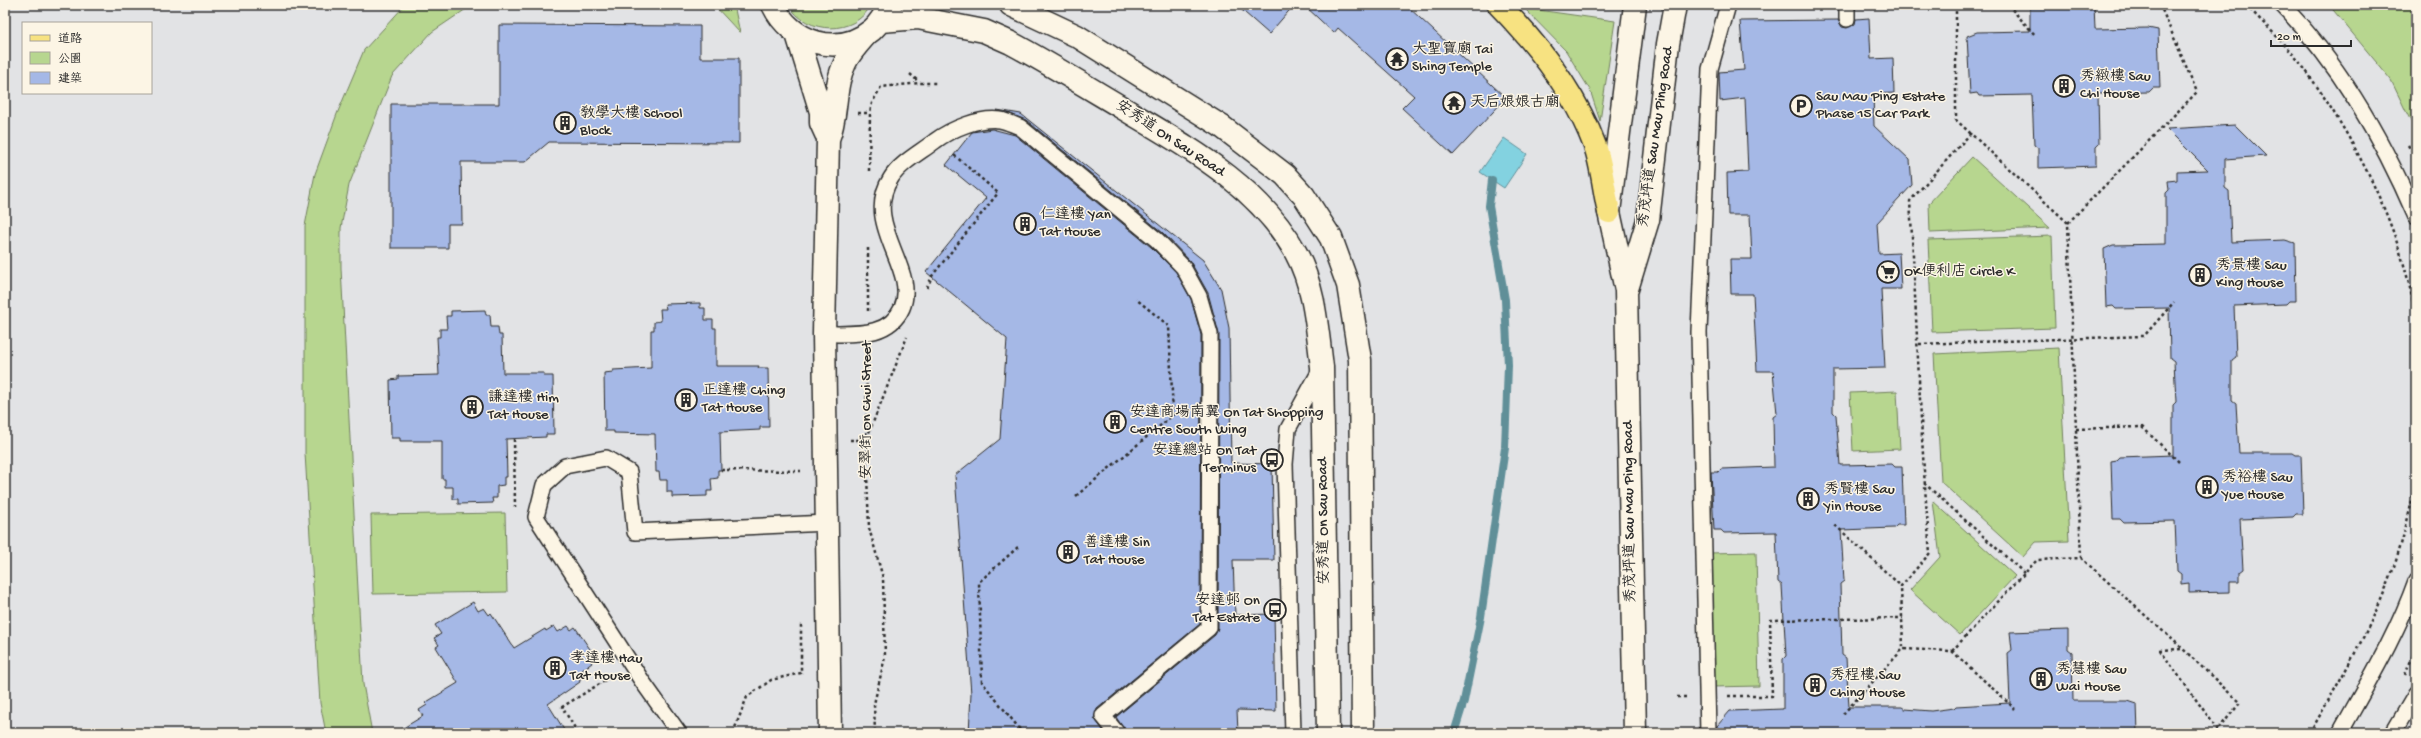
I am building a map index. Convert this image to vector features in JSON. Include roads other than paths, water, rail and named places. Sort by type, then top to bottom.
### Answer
[{"type":"main road","points":[[773,5],[779,17],[797,34],[813,43],[831,45],[849,43],[865,36]]},
{"type":"main road","points":[[1011,5],[1077,36],[1221,126],[1284,176],[1304,196],[1330,238],[1348,284],[1360,360],[1363,733]]},
{"type":"main road","points":[[1499,5],[1528,35],[1552,67],[1577,106],[1595,147],[1609,212]]},
{"type":"main road","name":"秀茂坪道 Sau Mau Ping Road","points":[[1635,5],[1609,212],[1626,290],[1635,733]]},
{"type":"main road","name":"秀茂坪道 Sau Mau Ping Road","points":[[1626,290],[1648,220],[1667,52],[1675,5]]},
{"type":"main road","points":[[830,733],[824,334],[828,139],[833,127],[836,92],[845,63],[865,36],[885,13]]},
{"type":"main road","name":"安秀道 On Sau Road","points":[[885,13],[984,31],[1011,43],[1178,141],[1222,172],[1267,212],[1283,232],[1296,254],[1306,277],[1313,301],[1322,368],[1328,733]]},
{"type":"main road","points":[[797,34],[821,112],[821,123],[828,139]]},
{"type":"lane","points":[[1708,733],[1699,332],[1710,69],[1728,5]]},
{"type":"lane","points":[[2282,5],[2329,58],[2363,111],[2395,167],[2416,217]]},
{"type":"lane","points":[[824,334],[875,332],[890,323],[902,309],[906,290],[883,219],[884,194],[891,177],[939,138],[953,130],[977,123],[1000,120],[1020,127],[1157,240],[1183,266],[1199,296],[1210,334],[1209,628],[1102,716],[1117,733]]},
{"type":"lane","points":[[1293,733],[1285,464],[1288,429],[1322,368]]},
{"type":"lane","points":[[679,733],[642,681],[536,517],[544,485],[565,466],[606,458],[629,472],[635,532],[827,523]]},
{"type":"lane","points":[[2340,733],[2381,658],[2409,600],[2416,581]]},
{"type":"lane","points":[[2393,733],[2416,694]]},
{"type":"water","points":[[1504,138],[1527,154],[1504,188],[1480,172]]},
{"type":"waterway","points":[[1454,733],[1464,701],[1481,617],[1505,448],[1508,365],[1505,300],[1489,206],[1492,180]]},
{"type":"place","name":"大聖寶廟 Tai Shing Temple","points":[[1397,59]]},
{"type":"place","name":"秀緻樓 Sau Chi House","points":[[2064,86]]},
{"type":"place","name":"天后娘娘古廟","points":[[1454,103]]},
{"type":"place","name":"Sau Mau Ping Estate Phase 15 Car Park","points":[[1801,106]]},
{"type":"place","name":"教學大樓 School Block","points":[[565,123]]},
{"type":"place","name":"仁達樓 Yan Tat House","points":[[1025,224]]},
{"type":"place","name":"OK便利店 Circle K","points":[[1888,272]]},
{"type":"place","name":"秀景樓 Sau King House","points":[[2200,275]]},
{"type":"place","name":"正達樓 Ching Tat House","points":[[686,400]]},
{"type":"place","name":"謙達樓 Him Tat House","points":[[472,407]]},
{"type":"place","name":"安達商場南翼 On Tat Shopping Centre South Wing","points":[[1115,422]]},
{"type":"place","name":"安達總站 On Tat Terminus","points":[[1272,460]]},
{"type":"place","name":"秀裕樓 Sau Yue House","points":[[2207,487]]},
{"type":"place","name":"秀賢樓 Sau Yin House","points":[[1808,499]]},
{"type":"place","name":"善達樓 Sin Tat House","points":[[1068,552]]},
{"type":"place","name":"安達邨 On Tat Estate","points":[[1275,610]]},
{"type":"place","name":"孝達樓 Hau Tat House","points":[[555,668]]},
{"type":"place","name":"秀慧樓 Sau Wai House","points":[[2041,679]]},
{"type":"place","name":"秀程樓 Sau Ching House","points":[[1815,685]]}]
